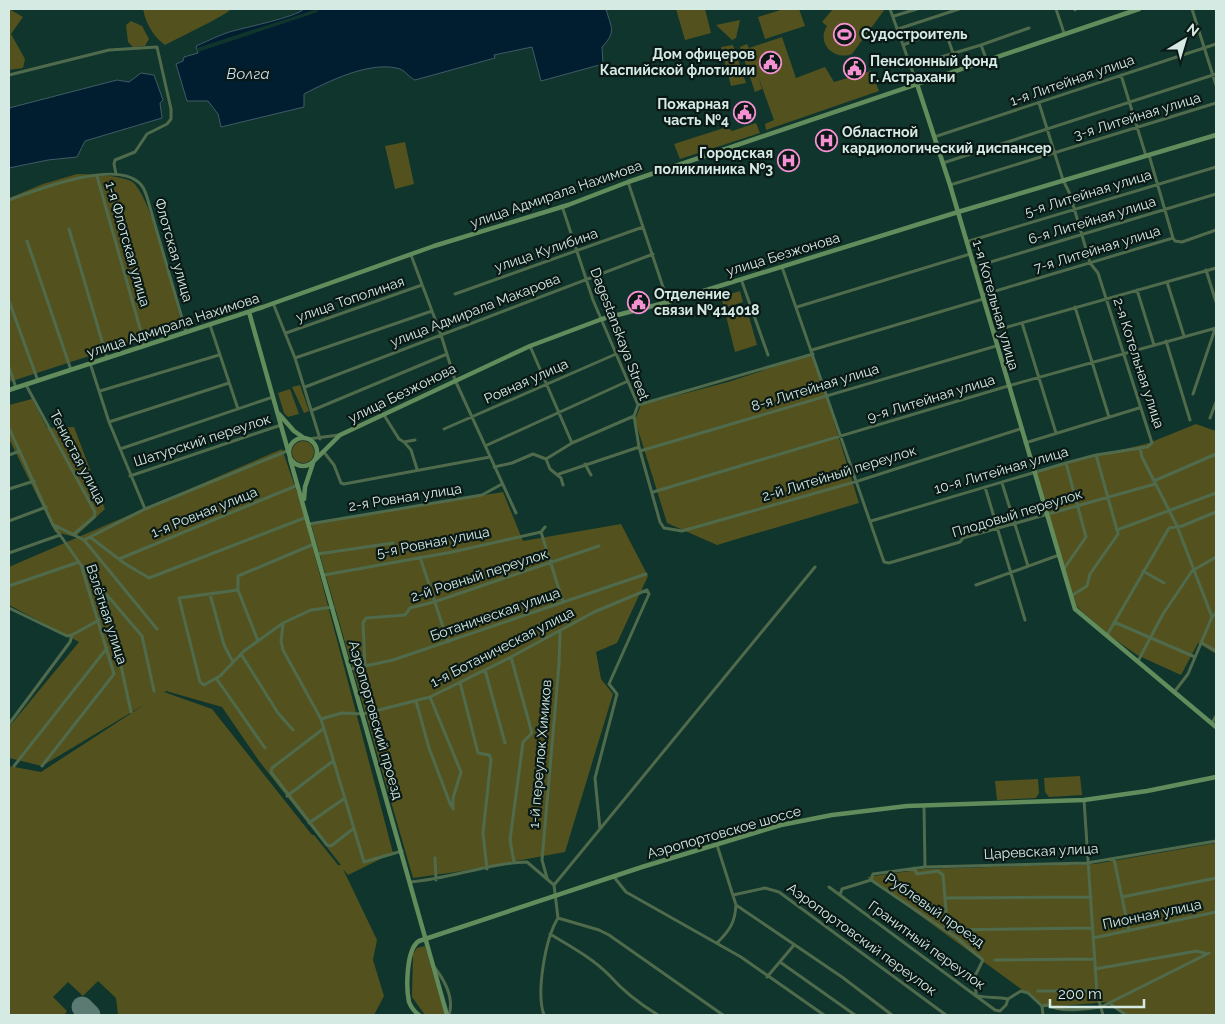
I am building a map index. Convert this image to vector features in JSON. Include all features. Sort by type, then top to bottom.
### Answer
[{"type":"main road","name":"улица Адмирала Нахимова","points":[[9,390],[273,304],[410,255],[562,206],[1139,9]]},
{"type":"main road","name":"1-я Котельная улица","points":[[917,84],[958,212],[1024,443],[1075,609],[1107,635]]},
{"type":"main road","name":"улица Безжонова","points":[[314,461],[340,435],[530,346],[602,319],[668,302],[958,212],[1216,135]]},
{"type":"main road","points":[[249,312],[276,409],[289,426],[315,445],[317,451],[305,487],[305,508]]},
{"type":"main road","name":"Аэропортовский проезд","points":[[276,409],[448,1015]]},
{"type":"main road","points":[[308,439],[296,440],[292,444],[289,455],[299,466],[310,465],[314,461]]},
{"type":"main road","points":[[1107,635],[1216,727]]},
{"type":"main road","name":"Аэропортовское шоссе","points":[[426,938],[554,898],[716,843],[781,825],[883,808],[1084,800],[1147,791],[1216,777]]},
{"type":"main road","points":[[419,1015],[409,1002],[410,954],[414,944],[426,938]]},
{"type":"street","name":"1-я Котельная улица","points":[[890,9],[917,84]]},
{"type":"street","points":[[893,16],[917,9]]},
{"type":"street","points":[[898,29],[959,9]]},
{"type":"street","points":[[1056,9],[1064,34]]},
{"type":"street","points":[[1192,9],[1215,75],[1216,85]]},
{"type":"street","points":[[911,66],[1029,28]]},
{"type":"street","points":[[903,45],[941,30],[946,33],[953,53]]},
{"type":"street","name":"1-я Литейная улица","points":[[934,137],[1216,44]]},
{"type":"street","points":[[981,45],[988,62]]},
{"type":"street","points":[[9,74],[109,50],[157,47],[171,108],[171,119],[167,124],[147,134],[135,152],[115,160],[116,174],[97,176],[46,187],[9,200]]},
{"type":"street","points":[[1121,75],[1173,238]]},
{"type":"street","points":[[943,164],[1215,75]]},
{"type":"street","name":"2-я Котельная улица","points":[[1039,103],[1070,194],[1073,210],[1090,263],[1098,273],[1139,408],[1152,440],[1150,446],[1140,448]]},
{"type":"street","name":"3-я Литейная улица","points":[[950,186],[1216,103]]},
{"type":"street","name":"5-я Литейная улица","points":[[966,242],[1216,167]]},
{"type":"street","name":"Флотская улица","points":[[116,174],[133,178],[144,189],[186,333]]},
{"type":"street","name":"1-я Флотская улица","points":[[97,176],[145,346]]},
{"type":"street","points":[[628,182],[668,302]]},
{"type":"street","name":"6-я Литейная улица","points":[[974,267],[1082,236],[1216,194]]},
{"type":"street","name":"Dagestanskaya Street","points":[[562,206],[576,252],[638,405],[634,416],[640,449],[660,522],[664,528]]},
{"type":"street","name":"улица Кулибина","points":[[455,294],[643,227]]},
{"type":"street","points":[[69,229],[107,358]]},
{"type":"street","name":"7-я Литейная улица","points":[[638,405],[812,352],[1090,263],[1173,238],[1175,241],[1182,242],[1216,230]]},
{"type":"street","points":[[27,241],[71,370]]},
{"type":"street","name":"улица Адмирала Макарова","points":[[305,387],[653,254]]},
{"type":"street","points":[[797,307],[970,254]]},
{"type":"street","points":[[410,255],[432,310],[455,380],[516,513]]},
{"type":"street","points":[[782,266],[871,521]]},
{"type":"street","points":[[992,331],[1216,268]]},
{"type":"street","points":[[1206,270],[1216,302]]},
{"type":"street","points":[[741,279],[768,355]]},
{"type":"street","points":[[1167,282],[1184,336]]},
{"type":"street","name":"улица Тополиная","points":[[286,333],[422,285]]},
{"type":"street","points":[[1137,290],[1154,345]]},
{"type":"street","points":[[9,301],[38,381]]},
{"type":"street","points":[[273,304],[295,358],[313,410],[320,439]]},
{"type":"street","points":[[1075,308],[1109,417]]},
{"type":"street","points":[[295,358],[432,310]]},
{"type":"street","points":[[1022,322],[1056,433]]},
{"type":"street","points":[[210,325],[238,409]]},
{"type":"street","points":[[1193,394],[1216,328]]},
{"type":"street","name":"9-я Литейная улица","points":[[653,492],[1008,386],[1216,328]]},
{"type":"street","points":[[1166,341],[1190,420]]},
{"type":"street","points":[[530,346],[572,443]]},
{"type":"street","name":"8-я Литейная улица","points":[[640,449],[996,346]]},
{"type":"street","points":[[313,410],[447,354]]},
{"type":"street","name":"Ровная улица","points":[[444,429],[616,354]]},
{"type":"street","points":[[100,391],[219,355]]},
{"type":"street","points":[[90,363],[109,422],[144,510]]},
{"type":"street","points":[[9,366],[16,388]]},
{"type":"street","points":[[485,446],[628,381]]},
{"type":"street","points":[[109,422],[229,383]]},
{"type":"street","name":"Тенистая улица","points":[[26,385],[95,512],[94,517],[74,534]]},
{"type":"street","points":[[120,450],[272,397]]},
{"type":"street","points":[[1210,418],[1216,402]]},
{"type":"street","points":[[1024,443],[1139,408]]},
{"type":"street","points":[[384,415],[399,439],[411,450],[418,470]]},
{"type":"street","points":[[546,459],[572,443],[634,416]]},
{"type":"street","name":"Шатурский переулок","points":[[130,476],[281,426]]},
{"type":"street","name":"Взлётная улица","points":[[9,428],[53,525],[80,564],[108,648],[114,674],[42,766]]},
{"type":"street","name":"2-й Литейный переулок","points":[[664,528],[682,531],[858,481],[1020,428]]},
{"type":"street","points":[[308,439],[340,435]]},
{"type":"street","points":[[404,442],[415,440]]},
{"type":"street","points":[[1140,448],[1142,457],[1177,526],[1212,617]]},
{"type":"street","name":"10-я Литейная улица","points":[[871,521],[1066,463],[1096,455],[1140,448]]},
{"type":"street","points":[[494,467],[512,463],[534,454],[546,459],[552,471],[559,474],[585,464],[640,449]]},
{"type":"street","points":[[9,455],[20,451]]},
{"type":"street","points":[[323,451],[334,465],[343,484],[490,457]]},
{"type":"street","name":"Плодовый переулок","points":[[871,521],[884,562],[942,547],[1046,514],[1108,498],[1154,482],[1216,454]]},
{"type":"street","points":[[84,540],[144,510],[289,455]]},
{"type":"street","points":[[1071,596],[1087,586],[1090,574],[1118,534],[1096,455]]},
{"type":"street","points":[[1063,571],[1086,537],[1066,463]]},
{"type":"street","points":[[585,464],[591,475]]},
{"type":"street","points":[[559,474],[563,485]]},
{"type":"street","points":[[9,489],[34,481]]},
{"type":"street","points":[[1002,483],[1028,566]]},
{"type":"street","name":"2-я Ровная улица","points":[[309,524],[482,495],[502,484]]},
{"type":"street","name":"1-я Ровная улица","points":[[119,560],[298,486]]},
{"type":"street","points":[[985,487],[1025,620]]},
{"type":"street","points":[[1117,530],[1216,494]]},
{"type":"street","points":[[9,521],[46,507]]},
{"type":"street","points":[[1107,635],[1169,528],[1216,512]]},
{"type":"street","points":[[89,537],[119,560],[149,578],[308,517]]},
{"type":"street","points":[[53,525],[84,540],[157,629]]},
{"type":"street","points":[[545,527],[542,532],[563,602]]},
{"type":"street","name":"5-я Ровная улица","points":[[324,575],[420,558],[542,532]]},
{"type":"street","points":[[9,553],[60,535]]},
{"type":"street","points":[[318,554],[393,543]]},
{"type":"street","points":[[258,641],[238,590],[239,576],[315,544]]},
{"type":"street","name":"2-й Ровный переулок","points":[[365,666],[364,624],[366,618],[405,615],[410,608],[434,602],[599,546]]},
{"type":"street","points":[[976,585],[1058,556]]},
{"type":"street","points":[[1138,661],[1184,582],[1195,569],[1216,557]]},
{"type":"street","points":[[420,558],[448,642]]},
{"type":"street","points":[[9,586],[80,564],[142,636],[154,691]]},
{"type":"street","points":[[544,1015],[542,992],[550,934],[558,918],[554,898],[554,885],[815,567]]},
{"type":"street","points":[[1143,571],[1164,583]]},
{"type":"street","name":"Ботаническая улица","points":[[351,669],[394,660],[646,574]]},
{"type":"street","points":[[238,590],[179,598],[200,682],[206,685],[241,654],[283,623],[311,610],[333,607]]},
{"type":"street","name":"1-я Ботаническая улица","points":[[321,719],[342,713],[363,714],[430,697],[511,658],[594,612],[647,590],[649,594],[609,684],[617,694],[595,778],[600,829]]},
{"type":"street","points":[[104,592],[130,712]]},
{"type":"street","points":[[210,594],[224,645],[233,662]]},
{"type":"street","points":[[9,608],[65,635],[72,635],[99,620]]},
{"type":"street","points":[[1175,691],[1188,674],[1212,617],[1216,613]]},
{"type":"street","points":[[1114,622],[1195,658]]},
{"type":"street","points":[[283,623],[281,641],[283,650],[321,719],[364,862],[402,851]]},
{"type":"street","name":"1-й переулок Химиков","points":[[547,878],[542,860],[559,664],[560,632]]},
{"type":"street","points":[[9,724],[70,642],[72,635]]},
{"type":"street","points":[[1202,643],[1216,651]]},
{"type":"street","points":[[14,766],[108,648]]},
{"type":"street","points":[[241,654],[278,713],[293,730]]},
{"type":"street","points":[[511,658],[532,733],[523,742],[510,840],[514,862]]},
{"type":"street","points":[[485,670],[505,743]]},
{"type":"street","points":[[216,678],[265,748]]},
{"type":"street","points":[[460,682],[478,753],[488,755],[491,759],[483,833],[487,869]]},
{"type":"street","points":[[416,701],[429,748],[453,809],[453,798],[461,772],[430,697]]},
{"type":"street","points":[[1212,723],[1216,716]]},
{"type":"street","points":[[323,729],[272,768],[271,772],[287,796],[329,846],[354,828]]},
{"type":"street","points":[[287,796],[333,761]]},
{"type":"street","points":[[309,823],[345,798]]},
{"type":"street","points":[[1084,800],[1096,991],[1103,1015]]},
{"type":"street","points":[[924,806],[925,867]]},
{"type":"street","name":"Царевская улица","points":[[871,880],[873,874],[925,867],[1088,863],[1216,841]]},
{"type":"street","points":[[716,843],[736,905],[735,919],[730,931],[718,942]]},
{"type":"street","points":[[435,858],[436,880]]},
{"type":"street","points":[[1114,858],[1129,931]]},
{"type":"street","points":[[410,882],[436,880],[514,862],[527,862],[554,885]]},
{"type":"street","points":[[914,868],[917,874],[942,872],[948,922],[945,930],[1092,928]]},
{"type":"street","points":[[614,877],[626,892],[671,919],[718,942],[824,1015]]},
{"type":"street","points":[[1122,897],[1216,878]]},
{"type":"street","name":"Рублевый проезд","points":[[840,895],[842,889],[849,885],[871,880],[982,957],[982,964],[975,976],[976,995]]},
{"type":"street","name":"Гранитный переулок","points":[[829,887],[995,1010],[1000,1011],[1006,1005],[1008,999]]},
{"type":"street","name":"Аэропортовский переулок","points":[[732,895],[765,888],[779,892],[946,1015]]},
{"type":"street","points":[[946,898],[1091,897]]},
{"type":"street","points":[[736,905],[842,977],[892,1015]]},
{"type":"street","name":"Пионная улица","points":[[1093,938],[1216,912]]},
{"type":"street","points":[[558,918],[599,930],[609,935],[723,1015]]},
{"type":"street","points":[[550,934],[572,947],[610,977],[623,991],[658,1015]]},
{"type":"street","points":[[767,977],[794,945]]},
{"type":"street","points":[[1042,1006],[1047,1004],[1052,1008],[1083,1009],[1101,1006],[1208,953],[1197,952],[1095,969]]},
{"type":"street","points":[[995,960],[1094,959]]},
{"type":"street","points":[[780,962],[854,1015]]},
{"type":"street","points":[[976,995],[982,998],[995,995],[1008,999],[1021,991],[1028,993],[1042,1006],[1043,1015]]},
{"type":"street","points":[[1038,991],[1096,991]]},
{"type":"street","points":[[1108,1003],[1126,1015]]},
{"type":"shaded area","points":[[9,9],[23,17],[11,34],[25,59],[23,68],[9,70]]},
{"type":"shaded area","points":[[143,9],[231,9],[165,45],[151,29]]},
{"type":"shaded area","points":[[676,9],[705,9],[711,33],[685,40]]},
{"type":"shaded area","points":[[784,9],[799,9],[805,26],[765,39],[758,17]]},
{"type":"shaded area","name":"Судостроитель","points":[[833,9],[885,9],[852,54],[845,56],[833,53],[825,44],[824,32],[827,26],[822,22]]},
{"type":"shaded area","points":[[740,20],[736,38],[732,40],[716,25]]},
{"type":"shaded area","points":[[131,21],[142,26],[149,39],[145,46],[133,47],[128,42],[126,25]]},
{"type":"shaded area","points":[[782,37],[796,78],[825,67],[834,82],[871,71],[879,91],[766,130],[765,124],[774,120],[758,76],[762,89],[755,92],[740,47],[747,44],[749,48]]},
{"type":"shaded area","points":[[733,45],[746,83],[731,86],[721,47]]},
{"type":"shaded area","points":[[756,123],[760,133],[680,159],[674,144],[727,127],[732,131]]},
{"type":"shaded area","points":[[405,142],[414,184],[395,189],[385,146]]},
{"type":"shaded area","points":[[77,174],[119,177],[131,181],[139,189],[147,205],[162,248],[182,326],[9,382],[9,198],[43,184]]},
{"type":"shaded area","points":[[740,291],[743,302],[724,308],[721,297]]},
{"type":"shaded area","points":[[746,306],[757,345],[735,352],[725,312]]},
{"type":"shaded area","points":[[813,354],[859,503],[717,545],[667,523],[635,420],[641,405],[728,382]]},
{"type":"shaded area","points":[[300,385],[309,411],[304,413],[292,387]]},
{"type":"shaded area","points":[[290,389],[299,414],[288,417],[284,413],[278,393]]},
{"type":"shaded area","points":[[32,399],[47,428],[74,427],[105,509],[75,537],[55,532],[9,439],[9,405]]},
{"type":"shaded area","points":[[1196,424],[1216,431],[1216,654],[1198,643],[1181,675],[1137,655],[1109,635],[1077,607],[1035,472],[1149,443]]},
{"type":"shaded area","points":[[303,441],[311,444],[314,452],[311,460],[303,463],[295,460],[292,452],[295,444]]},
{"type":"shaded area","points":[[282,449],[302,507],[393,853],[348,875],[343,869],[377,940],[373,960],[384,996],[374,1015],[118,1015],[116,998],[98,981],[83,996],[68,982],[53,997],[67,1011],[65,1014],[67,1015],[9,1015],[9,766],[41,772],[147,703],[42,766],[9,758],[9,727],[79,642],[9,605],[9,567]],"holes":[[[164,692],[222,707],[259,761],[341,865],[338,865],[314,835],[312,835],[212,709]]]},
{"type":"shaded area","points":[[503,492],[523,541],[621,524],[648,576],[617,643],[596,652],[601,679],[613,694],[565,852],[413,878],[311,524]]},
{"type":"shaded area","points":[[1080,776],[1082,795],[1049,797],[1045,792],[1044,778]]},
{"type":"shaded area","points":[[1038,779],[1039,793],[1036,798],[997,800],[995,781]]},
{"type":"shaded area","points":[[1216,843],[1216,1015],[1126,1015],[1110,1002],[1046,1007],[867,877],[924,869],[1095,864]]},
{"type":"shaded area","points":[[425,946],[445,1015],[425,1015],[412,997],[413,954],[417,948]]},
{"type":"water","name":"Волга","points":[[304,9],[606,9],[612,29],[610,37],[602,47],[603,64],[541,81],[532,47],[494,55],[495,58],[415,80],[402,70],[396,68],[385,67],[361,70],[337,78],[304,94],[304,107],[221,127],[218,114],[208,101],[187,101],[176,64],[183,61],[184,57],[198,53],[196,46],[228,32],[282,18]]},
{"type":"water","points":[[141,73],[154,75],[163,100],[160,103],[162,118],[85,141],[77,157],[48,160],[9,168],[9,108],[117,80],[129,82]]},
{"type":"pier","points":[[317,9],[318,12],[198,52],[197,48]]},
{"type":"runway","points":[[82,1007],[90,1015]]},
{"type":"place","name":"Судостроитель","points":[[845,34]]},
{"type":"place","name":"Дом офицеров Каспийской флотилии","points":[[771,62]]},
{"type":"place","name":"Пенсионный фонд г. Астрахани","points":[[854,69]]},
{"type":"place","name":"Пожарная часть №4","points":[[745,112]]},
{"type":"place","name":"Областной кардиологический диспансер","points":[[826,140]]},
{"type":"place","name":"Городская поликлиника №3","points":[[789,161]]},
{"type":"place","name":"Отделение связи №414018","points":[[638,302]]}]
